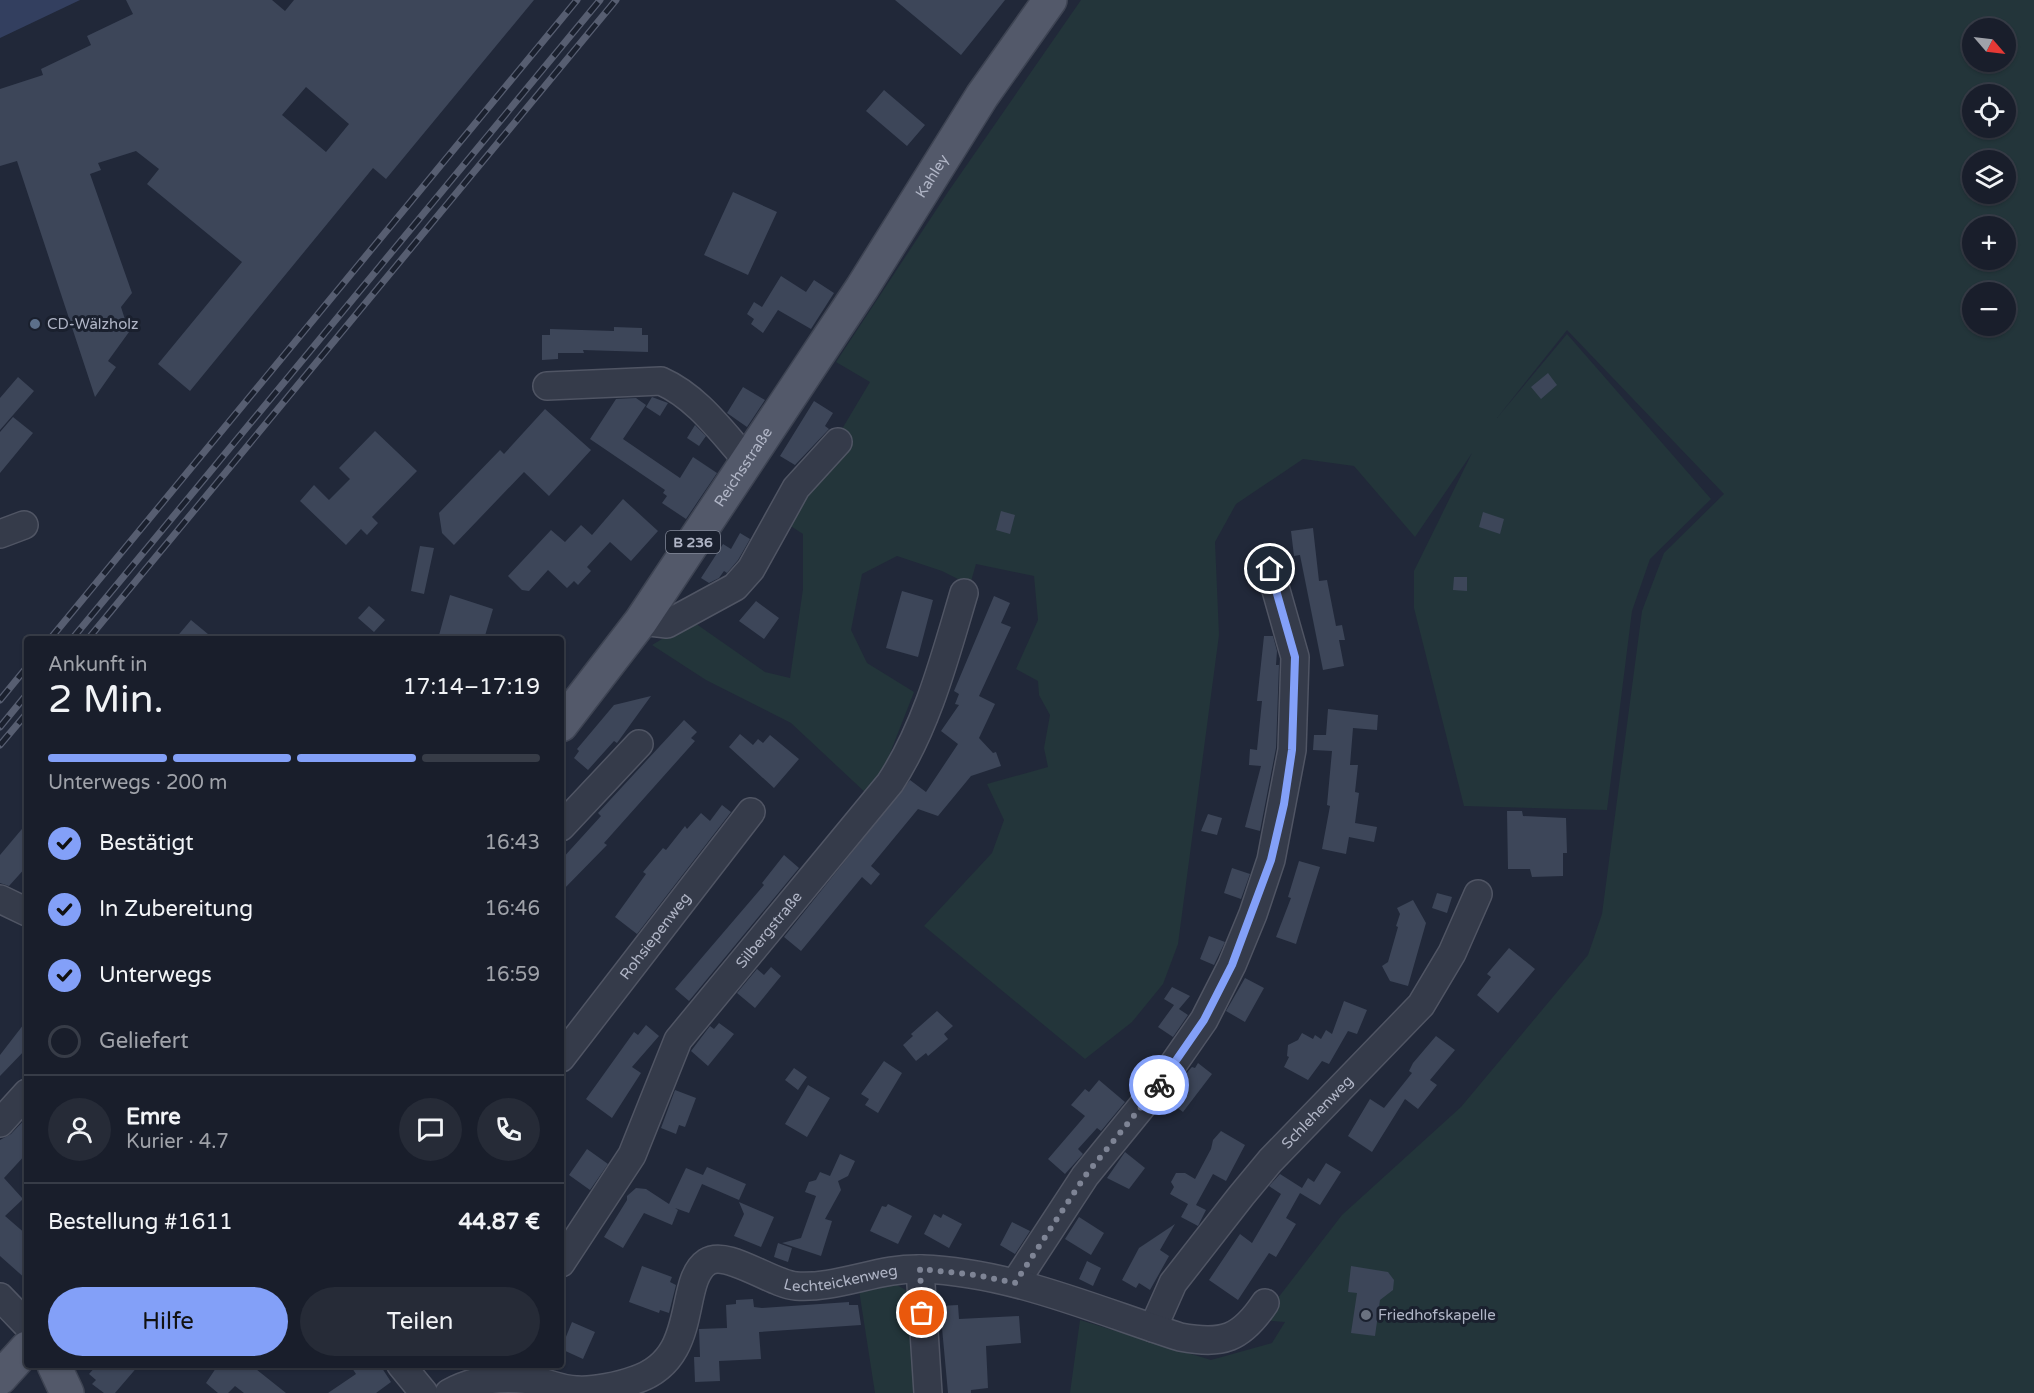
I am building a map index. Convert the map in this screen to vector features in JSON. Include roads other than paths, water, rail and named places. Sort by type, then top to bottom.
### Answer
[{"type":"main road","name":"Kahley","points":[[818,354],[982,96],[1050,0]]},
{"type":"main road","name":"Reichsstraße","points":[[564,720],[641,621],[818,354]]},
{"type":"main road","points":[[0,1378],[24,1351]]},
{"type":"main road","points":[[55,1368],[67,1393]]},
{"type":"street","points":[[547,386],[661,381],[675,387],[696,404],[747,460]]},
{"type":"street","points":[[641,621],[667,624],[735,587],[751,569],[796,488],[838,442]]},
{"type":"street","points":[[1015,1283],[1085,1176],[1156,1089],[1204,1020],[1232,965],[1253,914],[1271,860],[1292,750],[1295,657],[1270,569]]},
{"type":"street","name":"Silbergstraße","points":[[564,1258],[632,1155],[678,1040],[890,783],[904,762],[940,670],[964,593]]},
{"type":"street","points":[[564,824],[639,744]]},
{"type":"street","name":"Rohsiepenweg","points":[[564,1054],[751,812]]},
{"type":"street","name":"Schlehenweg","points":[[1153,1328],[1173,1283],[1270,1161],[1421,1005],[1452,953],[1478,894]]},
{"type":"street","points":[[0,898],[24,910]]},
{"type":"street","points":[[0,1123],[24,1096]]},
{"type":"street","name":"Lechteickenweg","points":[[578,1392],[637,1380],[660,1367],[682,1334],[698,1272],[707,1263],[718,1258],[729,1260],[769,1279],[798,1286],[900,1269],[976,1275],[1015,1283],[1203,1342],[1238,1334],[1250,1325],[1266,1303]]},
{"type":"street","points":[[920,1269],[928,1393]]},
{"type":"street","points":[[0,1297],[24,1322]]},
{"type":"street","points":[[403,1368],[424,1393]]},
{"type":"street","points":[[465,1381],[506,1378],[535,1381],[578,1392]]},
{"type":"water","points":[[0,0],[80,0],[0,38]]},
{"type":"railway","points":[[52,636],[577,0]]},
{"type":"railway","points":[[74,636],[600,0]]},
{"type":"railway","points":[[90,636],[616,0]]},
{"type":"railway","points":[[0,700],[24,671]]},
{"type":"railway","points":[[0,727],[24,698]]},
{"type":"railway","points":[[0,745],[24,717]]},
{"type":"place","name":"CD-Wälzholz","points":[[35,324]]},
{"type":"place","name":"Friedhofskapelle","points":[[1366,1315]]}]
